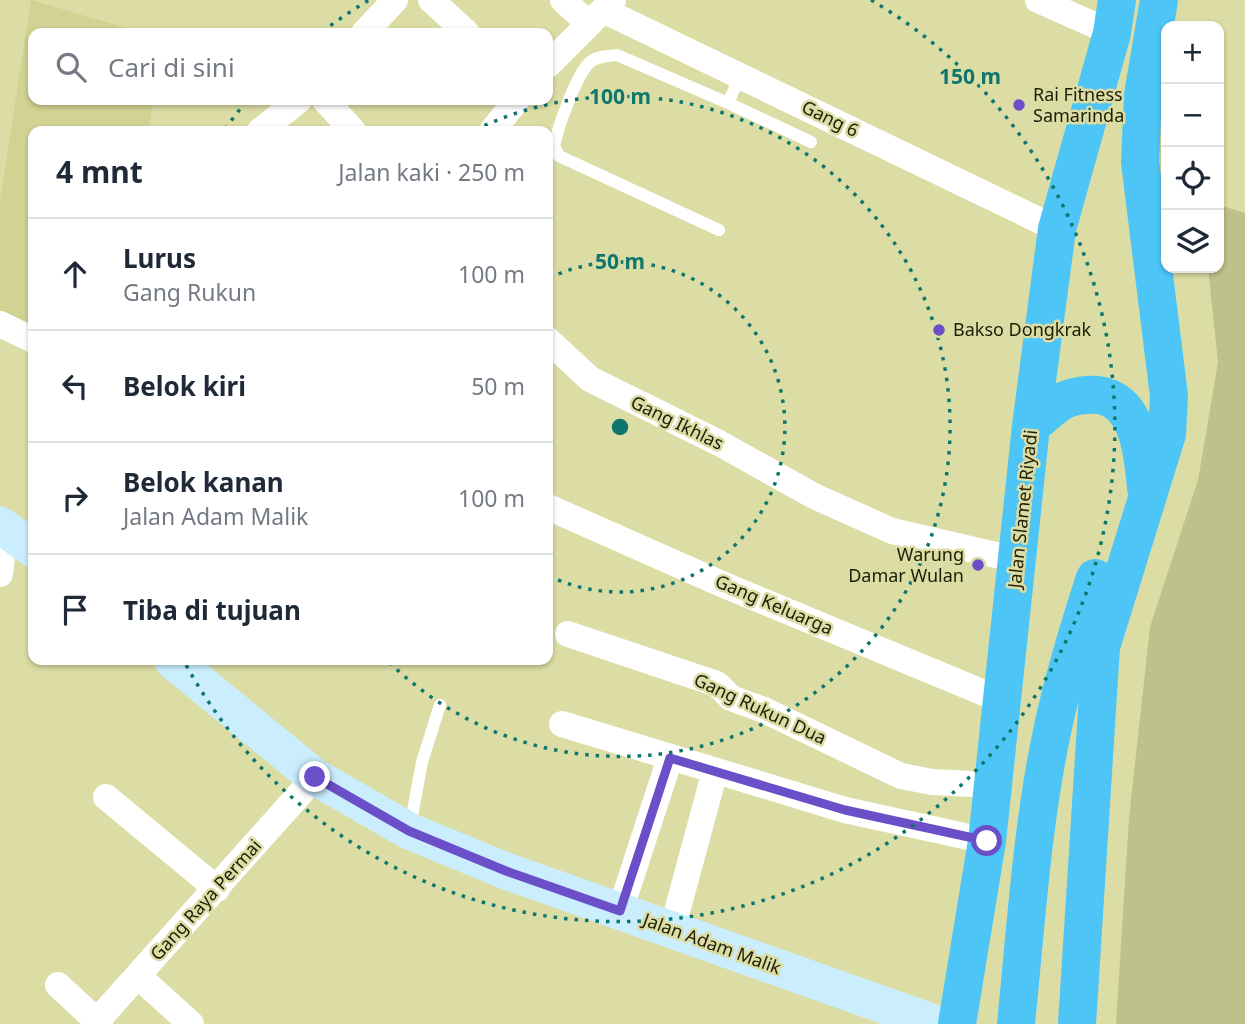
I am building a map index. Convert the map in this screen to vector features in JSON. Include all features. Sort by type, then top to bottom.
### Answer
[{"type":"highway","points":[[1077,1024],[1101,647],[1167,434],[1169,396],[1140,162],[1143,95],[1159,0]]},
{"type":"highway","name":"Jalan Slamet Riyadi","points":[[957,1024],[987,841],[1031,426],[1057,229],[1115,17]]},
{"type":"highway","points":[[1016,1024],[1029,889],[1052,729],[1072,647],[1099,567],[1147,497],[1136,432],[1130,415],[1121,405],[1106,396],[1089,394],[1063,400],[1031,426]]},
{"type":"street","points":[[369,28],[395,0]]},
{"type":"street","points":[[431,0],[462,28]]},
{"type":"street","name":"Gang 6","points":[[563,0],[601,11],[1057,229]]},
{"type":"street","points":[[1038,0],[1115,17]]},
{"type":"street","points":[[553,60],[601,11]]},
{"type":"street","points":[[266,126],[293,105]]},
{"type":"street","points":[[330,105],[348,126]]},
{"type":"street","points":[[496,126],[513,105]]},
{"type":"street","points":[[0,324],[28,338]]},
{"type":"street","name":"Gang Ikhlas","points":[[553,345],[590,379],[719,443],[814,496],[892,531],[1017,560]]},
{"type":"street","name":"Gang Keluarga","points":[[553,509],[724,585],[1001,699]]},
{"type":"street","points":[[0,574],[13,534]]},
{"type":"street","name":"Gang Rukun Dua","points":[[568,634],[717,684],[731,698],[764,710],[901,776],[932,782],[993,785]]},
{"type":"street","name":"Jalan Adam Malik","points":[[178,665],[315,777],[409,831],[506,871],[937,1024]]},
{"type":"street","points":[[562,724],[845,810],[987,841]]},
{"type":"street","points":[[620,911],[670,758]]},
{"type":"street","points":[[672,930],[715,771]]},
{"type":"street","name":"Gang Raya Permai","points":[[98,1023],[315,777]]},
{"type":"street","points":[[106,797],[217,889]]},
{"type":"street","points":[[138,976],[191,1024]]},
{"type":"street","points":[[58,985],[98,1023]]},
{"type":"lane","points":[[719,230],[559,156],[554,146],[582,74],[590,62],[602,56],[617,55],[811,142]]},
{"type":"lane","points":[[728,103],[740,76]]},
{"type":"lane","points":[[409,831],[422,762],[440,705]]},
{"type":"shaded area","points":[[31,0],[127,28],[28,28],[28,105],[152,105],[150,126],[28,126],[28,328],[0,319],[0,201]]},
{"type":"shaded area","points":[[1224,207],[1245,213],[1245,1024],[1116,1024],[1129,818],[1150,627],[1198,480],[1218,362],[1209,273],[1224,273]]},
{"type":"place","name":"Rai Fitness Samarinda","points":[[1019,105]]},
{"type":"place","name":"Bakso Dongkrak","points":[[939,330]]},
{"type":"place","name":"Warung Damar Wulan","points":[[978,565]]},
{"type":"route","points":[[315,777],[409,831],[506,871],[620,911],[670,758],[845,810],[987,841]]}]
